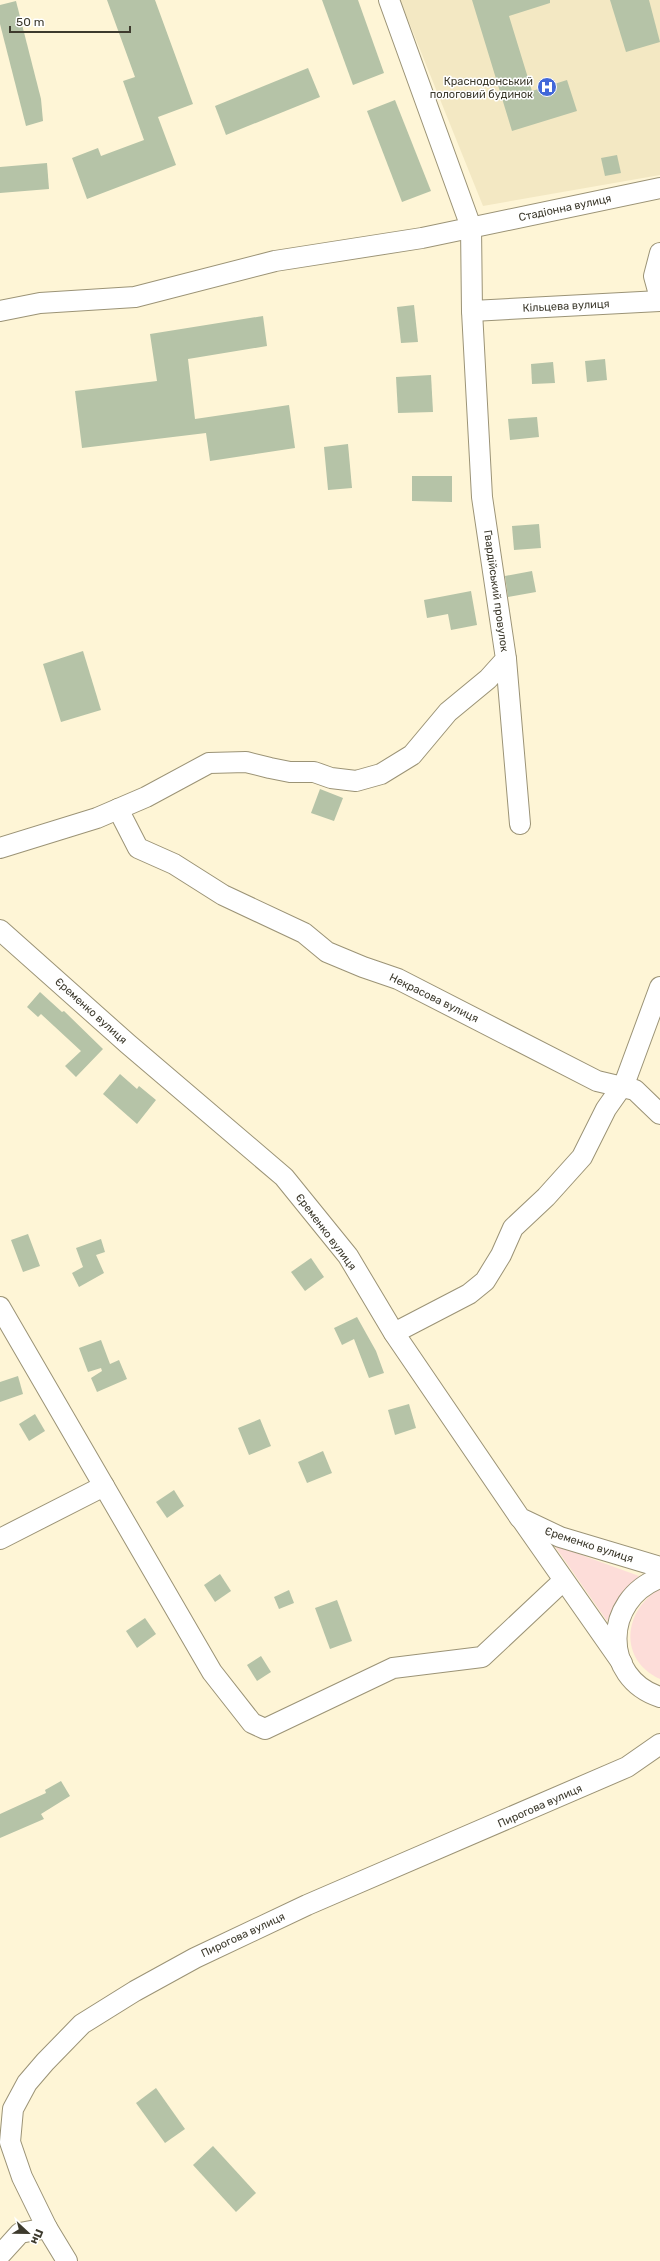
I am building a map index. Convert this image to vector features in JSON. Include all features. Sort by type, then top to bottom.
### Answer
[{"type":"street","name":"Гвардійський провулок","points":[[0,848],[97,818],[146,797],[209,763],[246,762],[290,772],[314,772],[332,778],[356,781],[381,774],[412,756],[448,712],[488,680],[506,659],[482,496],[472,311],[471,227],[389,0]]},
{"type":"street","name":"Стадіонна вулиця","points":[[0,311],[40,304],[135,297],[275,261],[422,238],[660,188]]},
{"type":"street","points":[[660,253],[654,276],[660,299]]},
{"type":"street","name":"Кільцева вулиця","points":[[472,311],[660,299]]},
{"type":"street","points":[[506,659],[520,824]]},
{"type":"street","name":"Некрасова вулиця","points":[[118,809],[138,848],[174,864],[223,896],[304,933],[327,952],[363,967],[398,979],[597,1081],[635,1090],[660,1114]]},
{"type":"street","name":"Єременко вулиця","points":[[0,930],[128,1044],[284,1177],[348,1256],[394,1334],[520,1518],[560,1537],[660,1567]]},
{"type":"street","points":[[394,1334],[468,1294],[485,1281],[501,1255],[512,1228],[546,1197],[582,1157],[606,1110],[622,1087],[660,987]]},
{"type":"street","points":[[0,1307],[212,1672],[252,1723],[265,1729],[393,1668],[482,1657],[563,1581]]},
{"type":"street","points":[[0,1539],[104,1486]]},
{"type":"street","points":[[520,1518],[634,1682],[652,1693],[660,1704]]},
{"type":"street","points":[[622,1663],[616,1639],[620,1616],[633,1595],[642,1587],[660,1578]]},
{"type":"street","name":"Пирогова вулиця","points":[[67,2261],[22,2177],[10,2142],[13,2109],[27,2083],[82,2024],[135,1991],[195,1958],[307,1905],[627,1767],[660,1744]]},
{"type":"street","points":[[0,2255],[20,2233],[48,2228]]},
{"type":"shaded area","name":"Краснодонський пологовий будинок","points":[[400,0],[660,0],[660,175],[483,206]]},
{"type":"shaded area","points":[[554,1545],[639,1576],[607,1621]]},
{"type":"shaded area","points":[[660,1589],[660,1679],[646,1671],[637,1660],[632,1648],[630,1635],[638,1609],[648,1598]]},
{"type":"building","points":[[107,0],[155,0],[193,104],[158,117],[176,165],[87,199],[72,158],[98,148],[101,156],[144,140],[123,81],[135,77]]},
{"type":"building","points":[[322,0],[358,0],[384,73],[353,85]]},
{"type":"building","points":[[472,0],[550,0],[550,3],[509,16],[532,91],[567,80],[577,111],[512,131]]},
{"type":"building","points":[[610,0],[649,0],[660,42],[626,52]]},
{"type":"building","points":[[16,1],[41,99],[43,121],[26,126],[0,24],[0,5]]},
{"type":"building","points":[[308,68],[320,97],[226,135],[215,106]]},
{"type":"building","points":[[395,100],[431,191],[402,202],[367,111]]},
{"type":"building","points":[[617,155],[621,173],[605,176],[601,158]]},
{"type":"building","points":[[47,163],[49,189],[0,193],[0,167]]},
{"type":"building","points":[[414,305],[418,342],[401,343],[397,307]]},
{"type":"building","points":[[263,316],[267,346],[188,359],[195,419],[289,405],[295,448],[210,461],[206,433],[82,448],[75,391],[157,381],[150,334]]},
{"type":"building","points":[[605,359],[607,380],[587,382],[585,361]]},
{"type":"building","points":[[553,362],[555,383],[532,384],[531,364]]},
{"type":"building","points":[[431,375],[433,412],[398,413],[396,377]]},
{"type":"building","points":[[537,417],[539,437],[510,440],[508,419]]},
{"type":"building","points":[[348,444],[352,488],[328,490],[324,447]]},
{"type":"building","points":[[412,476],[452,476],[452,502],[412,501]]},
{"type":"building","points":[[539,524],[541,548],[514,550],[512,526]]},
{"type":"building","points":[[532,571],[536,592],[508,597],[505,576]]},
{"type":"building","points":[[471,591],[477,625],[451,630],[448,614],[427,618],[424,600]]},
{"type":"building","points":[[83,651],[101,710],[61,722],[43,664]]},
{"type":"building","points":[[320,789],[343,798],[334,821],[311,813]]},
{"type":"building","points":[[40,992],[62,1012],[64,1011],[103,1049],[76,1077],[65,1066],[81,1051],[41,1014],[38,1017],[27,1007]]},
{"type":"building","points":[[120,1074],[137,1089],[139,1086],[156,1100],[137,1124],[103,1094]]},
{"type":"building","points":[[28,1234],[40,1266],[23,1272],[11,1240]]},
{"type":"building","points":[[101,1239],[105,1252],[96,1255],[104,1273],[79,1287],[72,1273],[83,1267],[76,1248]]},
{"type":"building","points":[[311,1258],[324,1277],[305,1291],[291,1272]]},
{"type":"building","points":[[357,1317],[376,1351],[384,1373],[369,1378],[354,1339],[342,1345],[334,1328]]},
{"type":"building","points":[[101,1340],[110,1364],[119,1360],[127,1379],[97,1392],[91,1378],[102,1371],[101,1368],[88,1372],[79,1348]]},
{"type":"building","points":[[18,1376],[23,1394],[0,1402],[0,1382]]},
{"type":"building","points":[[409,1404],[416,1428],[395,1435],[388,1410]]},
{"type":"building","points":[[35,1414],[45,1431],[29,1441],[19,1424]]},
{"type":"building","points":[[260,1419],[271,1446],[249,1455],[238,1428]]},
{"type":"building","points":[[323,1451],[332,1473],[307,1483],[298,1462]]},
{"type":"building","points":[[174,1490],[184,1506],[167,1518],[156,1502]]},
{"type":"building","points":[[220,1574],[231,1591],[215,1602],[204,1585]]},
{"type":"building","points":[[289,1590],[294,1603],[279,1609],[274,1597]]},
{"type":"building","points":[[337,1600],[352,1641],[330,1649],[315,1608]]},
{"type":"building","points":[[145,1618],[156,1634],[137,1648],[126,1631]]},
{"type":"building","points":[[261,1656],[271,1672],[257,1681],[247,1665]]},
{"type":"building","points":[[61,1781],[70,1796],[41,1814],[44,1819],[0,1838],[0,1814],[46,1793],[45,1790]]},
{"type":"building","points":[[156,2088],[185,2129],[165,2143],[136,2103]]},
{"type":"building","points":[[213,2146],[256,2193],[236,2212],[193,2165]]},
{"type":"place","name":"Краснодонський пологовий будинок","points":[[547,87]]}]
